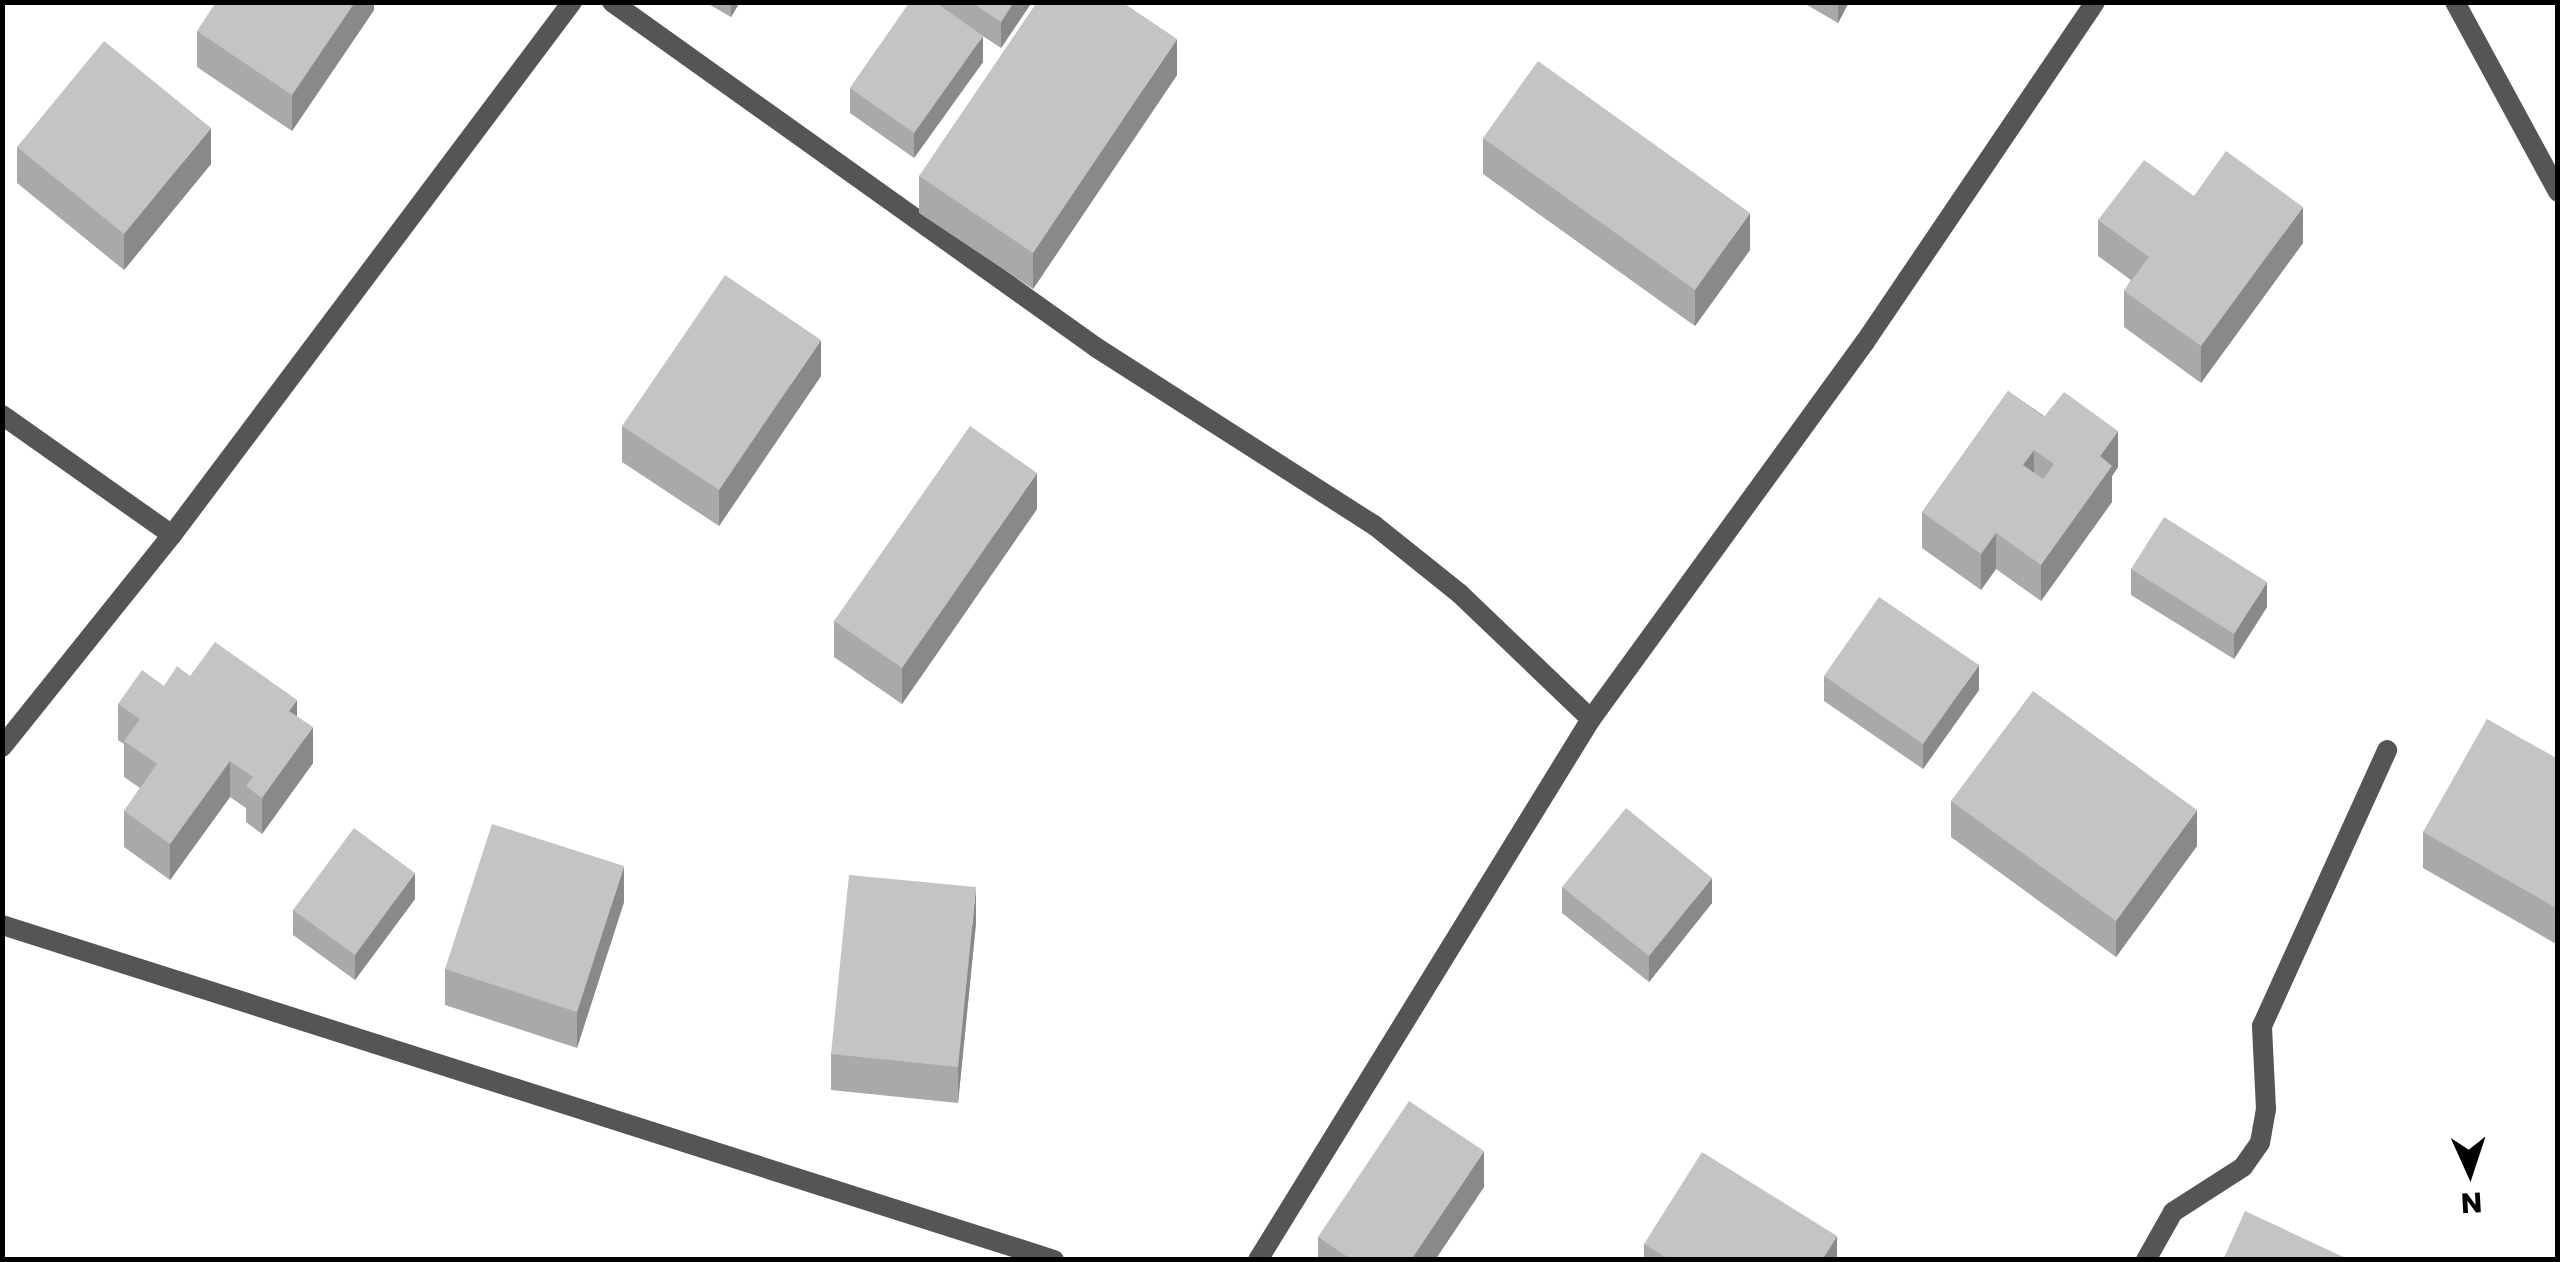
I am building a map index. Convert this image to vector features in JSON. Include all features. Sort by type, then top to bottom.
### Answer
[{"type":"street","points":[[2,747],[172,534],[572,2]]},
{"type":"street","points":[[612,2],[1097,348],[1374,525],[1459,593],[1591,719]]},
{"type":"street","points":[[1258,1260],[1591,719],[1865,342],[2095,2]]},
{"type":"street","points":[[2455,2],[2558,192]]},
{"type":"street","points":[[2,414],[172,534]]},
{"type":"street","points":[[2146,1260],[2173,1212],[2243,1167],[2260,1143],[2266,1110],[2262,1026],[2387,750]]},
{"type":"street","points":[[2,925],[1011,1250],[1054,1260]]},
{"type":"building","points":[[216,2],[355,2],[292,95],[197,31]]},
{"type":"building","points":[[910,2],[935,2],[983,36],[914,133],[850,88]]},
{"type":"building","points":[[971,2],[1014,2],[1001,22]]},
{"type":"building","points":[[1037,2],[1122,2],[1177,39],[1033,253],[919,176]]},
{"type":"building","points":[[104,41],[211,128],[124,234],[17,147]]},
{"type":"building","points":[[1538,61],[1750,213],[1695,290],[1483,138]]},
{"type":"building","points":[[2226,151],[2303,207],[2201,346],[2124,291],[2149,257],[2098,220],[2144,160],[2194,196]]},
{"type":"building","points":[[725,275],[821,340],[719,490],[622,426]]},
{"type":"building","points":[[2008,391],[2044,417],[2064,392],[2118,431],[2100,456],[2112,466],[2041,565],[1996,533],[1981,554],[1922,512]],"holes":[[[2034,450],[2054,464],[2043,479],[2023,465]]]},
{"type":"building","points":[[970,426],[1037,473],[902,668],[834,621]]},
{"type":"building","points":[[2164,517],[2267,582],[2234,634],[2131,569]]},
{"type":"building","points":[[1879,597],[1979,665],[1923,744],[1824,676]]},
{"type":"building","points":[[215,642],[297,700],[289,711],[313,727],[262,798],[246,786],[253,777],[230,761],[170,844],[124,811],[157,764],[124,741],[140,719],[118,704],[142,670],[164,686],[177,666],[190,676]]},
{"type":"building","points":[[2033,691],[2197,810],[2116,921],[1951,801]]},
{"type":"building","points":[[2487,719],[2558,759],[2558,909],[2423,832]]},
{"type":"building","points":[[1626,808],[1712,878],[1649,956],[1562,887]]},
{"type":"building","points":[[492,824],[624,866],[577,1012],[445,969]]},
{"type":"building","points":[[354,828],[415,873],[355,955],[293,910]]},
{"type":"building","points":[[849,875],[976,887],[958,1067],[831,1054]]},
{"type":"building","points":[[1409,1101],[1484,1151],[1411,1260],[1352,1260],[1318,1237]]},
{"type":"building","points":[[1702,1152],[1837,1236],[1822,1260],[1670,1260],[1644,1244]]},
{"type":"building","points":[[2245,1211],[2350,1260],[2223,1260]]}]
